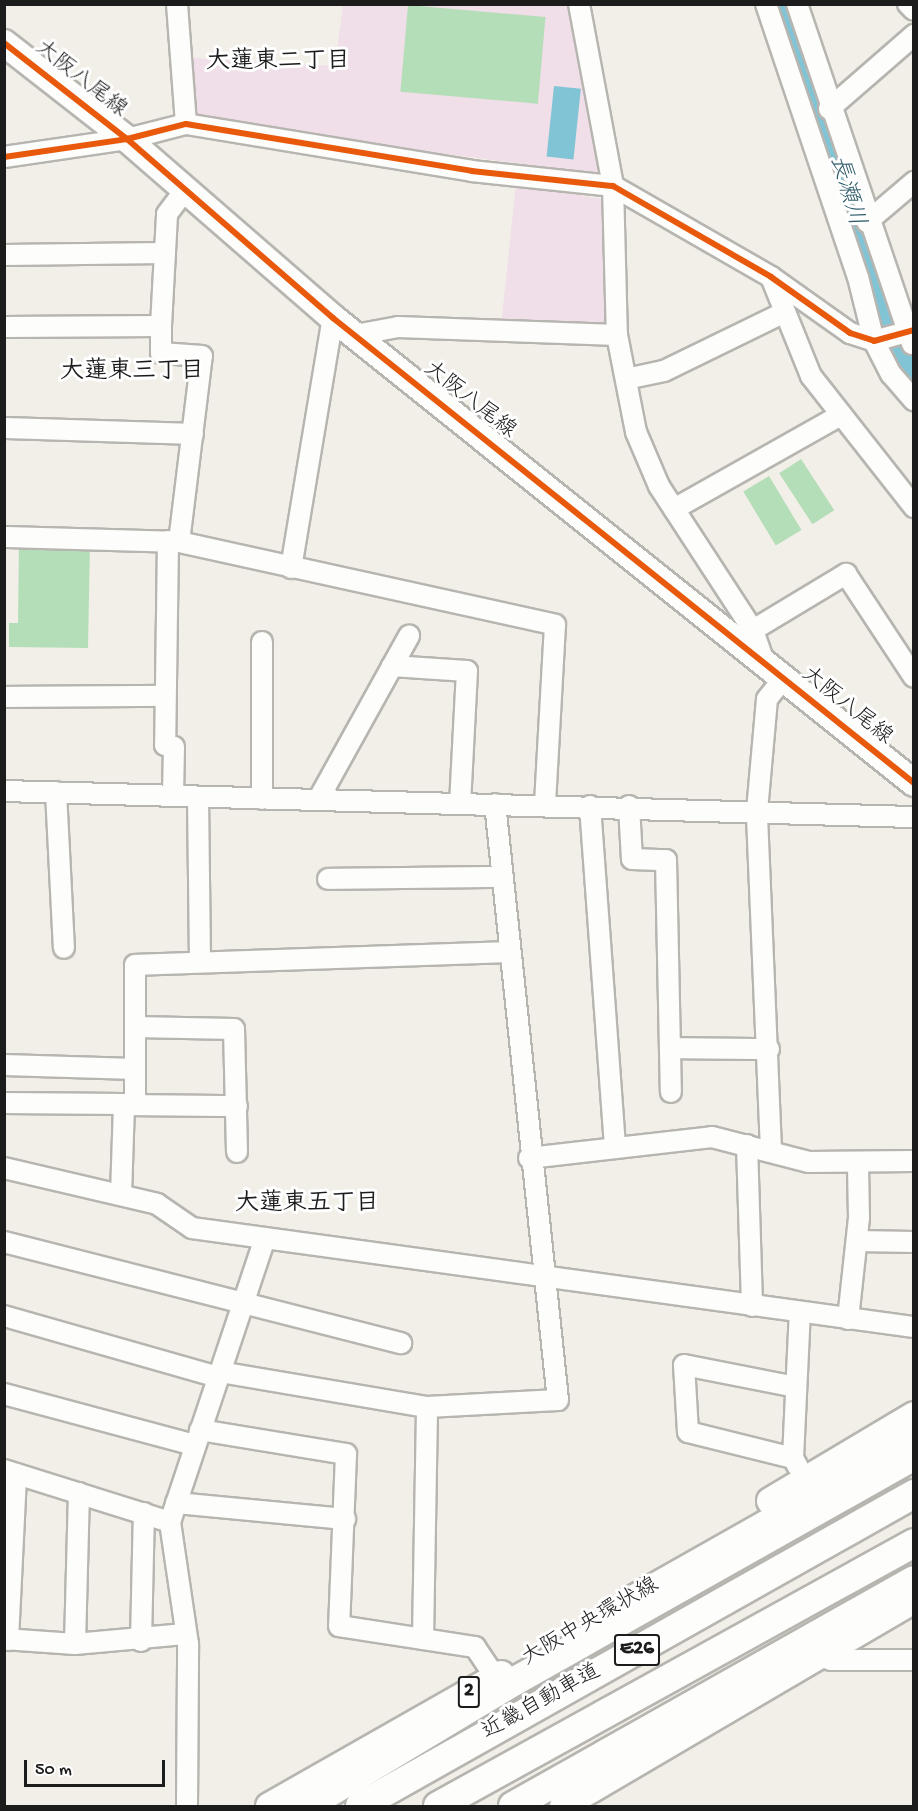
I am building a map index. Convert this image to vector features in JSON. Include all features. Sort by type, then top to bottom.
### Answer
[{"type":"highway","points":[[307,1806],[515,1681],[914,1456]]},
{"type":"highway","name":"近畿自動車道","points":[[360,1806],[914,1494]]},
{"type":"highway","name":"近畿自動車道","points":[[438,1806],[914,1543]]},
{"type":"highway","points":[[513,1806],[561,1793],[914,1580]]},
{"type":"main road","name":"大阪八尾線","points":[[4,43],[127,139],[333,318],[914,783]]},
{"type":"main road","points":[[670,1577],[748,1515],[914,1415]]},
{"type":"main road","name":"大阪中央環状線","points":[[269,1806],[914,1440]]},
{"type":"main road","points":[[721,1717],[914,1600]]},
{"type":"main road","points":[[561,1793],[721,1717],[914,1616]]},
{"type":"street","points":[[177,4],[186,124]]},
{"type":"street","points":[[579,4],[612,186],[617,334],[636,432],[674,508],[753,630],[764,662]]},
{"type":"street","points":[[766,4],[858,277],[874,341],[891,374],[914,400]]},
{"type":"street","points":[[4,157],[127,139],[186,124],[461,170],[612,186],[771,277],[850,333],[874,341],[911,338],[867,222],[796,4]]},
{"type":"street","points":[[909,4],[914,10]]},
{"type":"street","points":[[829,109],[914,35]]},
{"type":"street","points":[[173,796],[174,747],[165,745],[165,696],[173,542],[193,434],[202,356],[161,353],[161,326],[167,214],[185,189]]},
{"type":"street","points":[[867,222],[910,191]]},
{"type":"street","points":[[4,255],[165,253]]},
{"type":"street","points":[[771,277],[783,313],[811,376],[914,507]]},
{"type":"street","points":[[626,379],[664,371],[783,313]]},
{"type":"street","points":[[291,568],[333,318]]},
{"type":"street","points":[[4,327],[161,326]]},
{"type":"street","points":[[355,335],[398,327],[617,334]]},
{"type":"street","points":[[674,508],[841,415]]},
{"type":"street","points":[[4,428],[193,434]]},
{"type":"street","points":[[4,537],[173,542],[555,625],[545,805]]},
{"type":"street","points":[[753,630],[846,574],[914,677]]},
{"type":"street","points":[[318,801],[409,636]]},
{"type":"street","points":[[262,642],[262,799]]},
{"type":"street","points":[[392,666],[467,671],[460,803]]},
{"type":"street","points":[[771,1150],[769,1049],[757,811],[767,699],[783,679]]},
{"type":"street","points":[[4,697],[165,696]]},
{"type":"street","points":[[4,791],[318,801],[630,806],[914,818]]},
{"type":"street","points":[[56,792],[64,948]]},
{"type":"street","points":[[198,797],[200,960]]},
{"type":"street","points":[[4,1316],[219,1374],[427,1407],[558,1400],[529,1158],[495,804]]},
{"type":"street","points":[[590,806],[615,1148]]},
{"type":"street","points":[[630,806],[632,859],[666,860],[671,1092]]},
{"type":"street","points":[[328,879],[501,877]]},
{"type":"street","points":[[121,1195],[135,1069],[135,965],[200,960],[508,952]]},
{"type":"street","points":[[135,1027],[234,1029],[237,1152]]},
{"type":"street","points":[[670,1048],[769,1049]]},
{"type":"street","points":[[4,1065],[135,1069]]},
{"type":"street","points":[[4,1103],[237,1106]]},
{"type":"street","points":[[529,1158],[712,1137],[771,1150],[809,1162],[858,1164],[914,1161]]},
{"type":"street","points":[[747,1145],[752,1306]]},
{"type":"street","points":[[848,1319],[857,1241],[858,1164]]},
{"type":"street","points":[[4,1168],[157,1204],[192,1228],[914,1327]]},
{"type":"street","points":[[187,1806],[185,1634],[170,1522],[265,1238]]},
{"type":"street","points":[[857,1241],[914,1242]]},
{"type":"street","points":[[4,1242],[241,1305],[401,1343]]},
{"type":"street","points":[[800,1312],[793,1458],[805,1480]]},
{"type":"street","points":[[793,1458],[688,1432],[684,1365],[796,1387]]},
{"type":"street","points":[[4,1394],[197,1438],[346,1454],[339,1626],[475,1647],[495,1677]]},
{"type":"street","points":[[423,1639],[427,1407]]},
{"type":"street","points":[[170,1522],[10,1472],[6,1640],[75,1644],[141,1641],[185,1634]]},
{"type":"street","points":[[75,1644],[79,1493]]},
{"type":"street","points":[[176,1503],[345,1519]]},
{"type":"street","points":[[141,1641],[144,1513]]},
{"type":"street","points":[[830,1660],[914,1660]]},
{"type":"shaded area","points":[[343,5],[573,5],[601,174],[193,121],[192,58],[335,66]]},
{"type":"shaded area","points":[[516,184],[607,200],[611,327],[501,326]]},
{"type":"green space","points":[[408,5],[545,17],[538,104],[400,92]]},
{"type":"green space","points":[[801,459],[834,510],[812,524],[779,473]]},
{"type":"green space","points":[[769,476],[801,530],[776,545],[743,491]]},
{"type":"green space","points":[[19,542],[90,543],[88,648],[9,647],[9,623],[18,623]]},
{"type":"water","points":[[554,86],[581,89],[573,159],[547,157]]},
{"type":"waterway","name":"長瀬川","points":[[783,4],[833,144],[887,331],[914,374]]},
{"type":"cycle path","points":[[4,43],[127,139],[333,318],[914,783]]},
{"type":"cycle path","points":[[4,157],[127,139],[186,124],[472,171],[613,186],[771,277],[850,333],[874,341],[914,330]]},
{"type":"district","name":"大蓮東二丁目","points":[[278,63]]},
{"type":"district","name":"大蓮東三丁目","points":[[132,373]]},
{"type":"district","name":"大蓮東五丁目","points":[[307,1205]]}]
